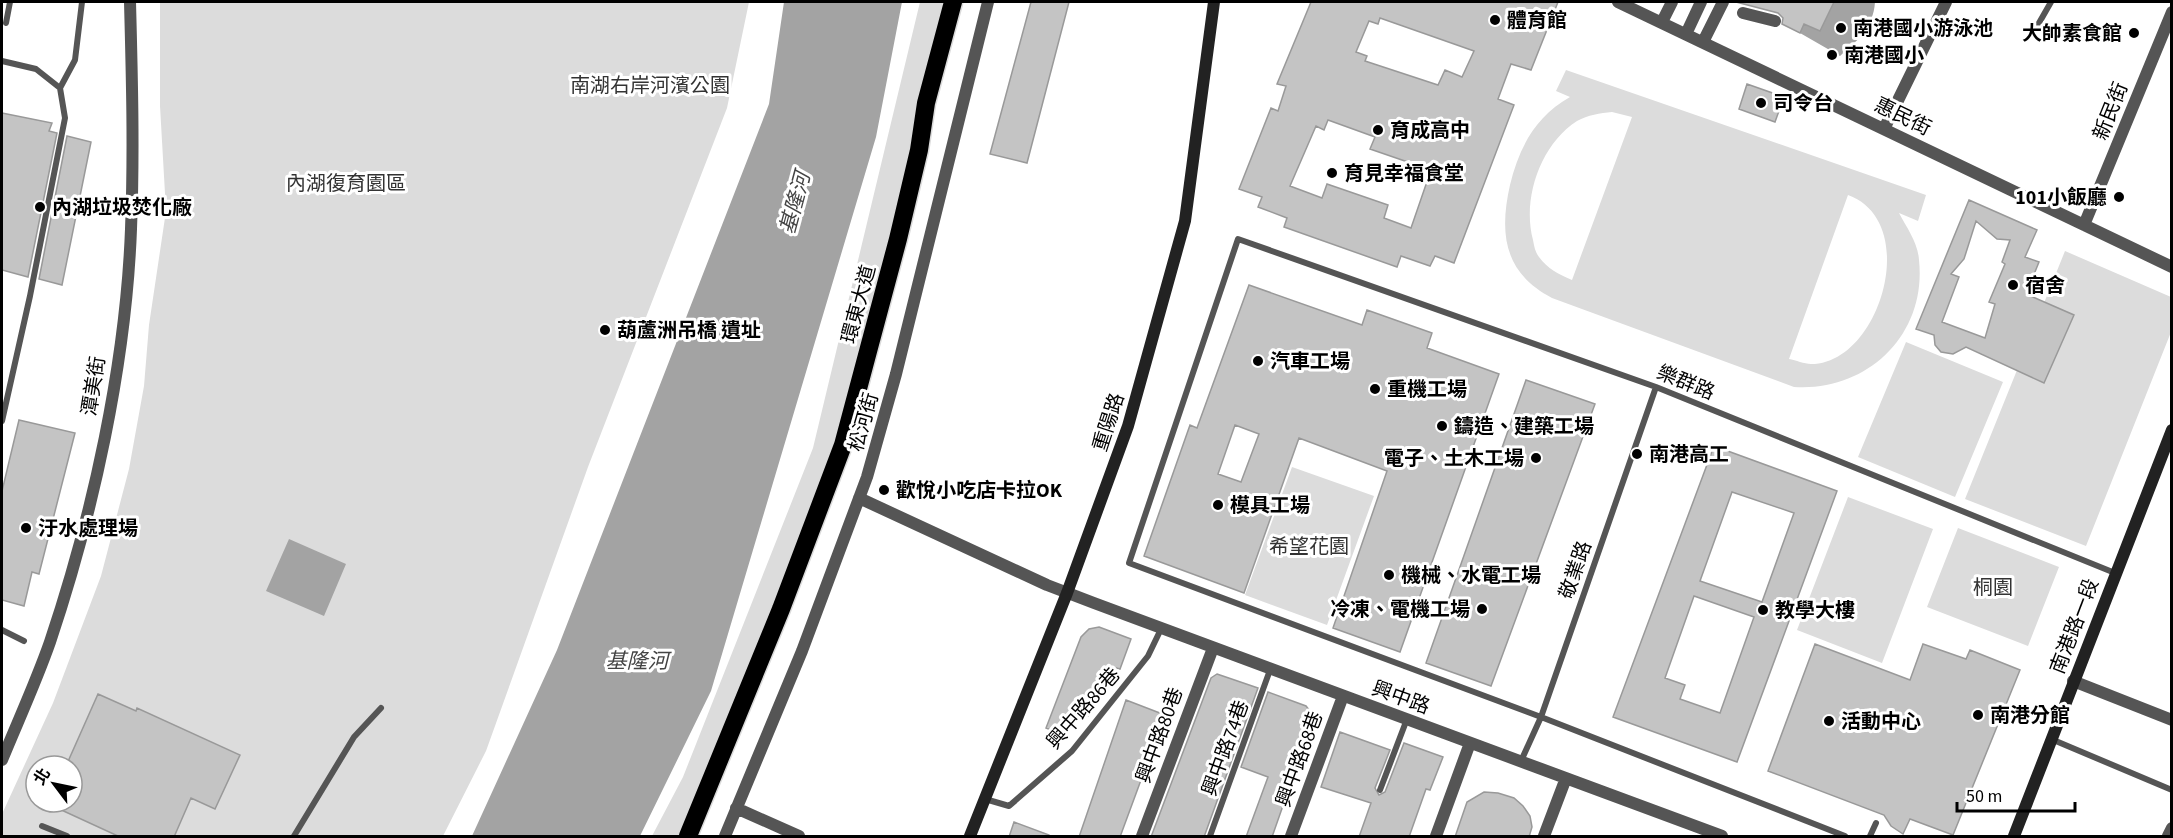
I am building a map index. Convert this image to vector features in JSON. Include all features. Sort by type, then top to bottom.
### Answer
[{"type":"highway","name":"環東大道","points":[[688,837],[781,609],[843,445],[898,239],[919,150],[926,103],[952,2]]},
{"type":"street","name":"潭美街","points":[[2,760],[59,613],[86,517],[106,426],[120,339],[131,231],[130,2]]},
{"type":"street","name":"松河街","points":[[725,837],[735,808],[802,651],[859,498],[896,374],[988,2]]},
{"type":"street","name":"重陽路","points":[[970,837],[1067,593],[1128,426],[1185,221],[1214,2]]},
{"type":"street","name":"惠民街","points":[[1618,2],[2172,267]]},
{"type":"street","points":[[1662,22],[1672,2]]},
{"type":"street","points":[[1686,34],[1701,2]]},
{"type":"street","points":[[1703,42],[1723,2]]},
{"type":"street","points":[[1884,129],[1946,2]]},
{"type":"street","name":"新民街","points":[[2084,225],[2172,12]]},
{"type":"street","points":[[1743,13],[1775,21]]},
{"type":"street","name":"南港路一段","points":[[2014,837],[2115,573],[2167,452],[2172,430]]},
{"type":"street","name":"興中路","points":[[859,498],[1067,593],[1566,778],[1697,832],[1722,837]]},
{"type":"street","name":"興中路80巷","points":[[1142,837],[1213,648]]},
{"type":"street","points":[[2073,681],[2172,720]]},
{"type":"street","name":"興中路68巷","points":[[1291,837],[1343,696]]},
{"type":"street","points":[[1436,837],[1470,743]]},
{"type":"street","points":[[1544,837],[1566,778]]},
{"type":"street","points":[[735,808],[799,837]]},
{"type":"street","points":[[2168,837],[2172,828]]},
{"type":"lane","points":[[6,23],[10,2]]},
{"type":"lane","points":[[2,421],[30,296],[65,118],[60,88],[75,60],[82,2]]},
{"type":"lane","points":[[2035,30],[2051,2]]},
{"type":"lane","points":[[2,61],[36,69],[60,88]]},
{"type":"lane","name":"樂群路","points":[[1541,717],[1129,563],[1238,239],[1656,387],[2115,573]]},
{"type":"lane","name":"敬業路","points":[[1521,762],[1541,717],[1656,387]]},
{"type":"lane","name":"興中路86巷","points":[[985,799],[1009,806],[1072,751],[1148,656],[1161,628]]},
{"type":"lane","points":[[2,630],[24,640]]},
{"type":"lane","name":"興中路74巷","points":[[1210,837],[1270,670]]},
{"type":"lane","points":[[294,837],[354,737],[381,708]]},
{"type":"lane","points":[[1541,717],[1845,837]]},
{"type":"lane","points":[[1380,790],[1407,719]]},
{"type":"lane","points":[[2051,739],[2172,790]]},
{"type":"lane","points":[[1870,837],[1875,823]]},
{"type":"lane","points":[[42,826],[67,837]]},
{"type":"green space","name":"內湖復育園區","points":[[160,2],[749,2],[727,108],[588,467],[486,751],[443,836],[2,836],[2,814],[24,766],[24,814],[84,814],[84,754],[30,754],[53,703],[101,576],[129,469],[144,386],[149,325],[166,211],[160,106]]},
{"type":"green space","points":[[920,2],[947,2],[851,409],[685,836],[652,836],[683,777],[813,448]]},
{"type":"green space","points":[[1566,70],[1926,195],[1918,221],[1899,213],[1914,242],[1919,260],[1919,287],[1913,312],[1902,334],[1887,354],[1868,369],[1845,380],[1821,386],[1794,387],[1552,298],[1536,288],[1515,264],[1509,250],[1505,220],[1510,185],[1524,145],[1538,123],[1570,97],[1556,91]],"holes":[[[1612,112],[1632,117],[1572,280],[1550,268],[1537,253],[1530,224],[1532,191],[1544,158],[1564,131],[1585,117]],[[1848,195],[1870,210],[1883,233],[1887,260],[1883,290],[1873,318],[1856,341],[1835,358],[1811,364],[1789,359]]]},
{"type":"green space","points":[[2065,251],[2171,297],[2171,332],[2086,546],[1965,499]]},
{"type":"green space","points":[[1906,342],[2003,382],[1955,497],[1858,457]]},
{"type":"green space","name":"希望花園","points":[[1292,467],[1374,496],[1327,625],[1245,595]]},
{"type":"green space","points":[[1848,497],[1933,529],[1882,663],[1797,630]]},
{"type":"green space","name":"桐園","points":[[1958,528],[2059,567],[2028,646],[1927,607]]},
{"type":"water","name":"基隆河","points":[[784,2],[902,2],[876,137],[711,691],[640,836],[472,836],[557,650],[769,104]]},
{"type":"water","name":"南港國小游泳池","points":[[1834,2],[1875,2],[1871,19],[1859,30],[1865,33],[1840,56],[1800,33],[1804,24],[1820,31]]},
{"type":"water","points":[[289,539],[346,564],[324,616],[266,591]]},
{"type":"building","points":[[1031,2],[1069,2],[1027,163],[990,154]]},
{"type":"building","points":[[1311,2],[1558,2],[1531,70],[1511,64],[1498,99],[1514,105],[1454,263],[1435,256],[1430,266],[1401,256],[1397,267],[1284,227],[1287,218],[1258,207],[1262,197],[1239,189],[1271,108],[1278,111],[1286,86],[1277,84]],"holes":[[[1380,18],[1474,51],[1462,77],[1445,70],[1438,85],[1365,61],[1367,56],[1356,52],[1369,21],[1378,24]],[[1328,120],[1375,137],[1370,149],[1431,170],[1411,228],[1384,218],[1388,205],[1327,184],[1322,198],[1290,186],[1316,126],[1324,130]]]},
{"type":"building","points":[[1736,2],[1834,2],[1820,31],[1804,24],[1800,33],[1782,24],[1783,18],[1778,13]]},
{"type":"building","name":"司令台","points":[[1747,84],[1784,97],[1775,122],[1739,109]]},
{"type":"building","points":[[2,113],[52,123],[49,131],[57,133],[28,277],[2,270]]},
{"type":"building","points":[[67,136],[91,142],[62,285],[39,279]]},
{"type":"building","name":"宿舍","points":[[1969,200],[2037,230],[2025,257],[2039,262],[2026,294],[2074,315],[2044,383],[1966,347],[1953,354],[1941,352],[1935,345],[1934,335],[1916,329]],"holes":[[[1976,221],[1997,239],[2010,240],[2002,262],[2005,264],[1989,302],[1995,304],[1985,338],[1942,322],[1959,277],[1951,274],[1964,259]]]},
{"type":"building","points":[[1249,285],[1362,325],[1367,310],[1432,333],[1427,348],[1499,374],[1400,652],[1333,628],[1387,471],[1299,438],[1244,593],[1144,556],[1190,425],[1197,428]],"holes":[[[1235,425],[1259,434],[1241,482],[1218,474]]]},
{"type":"building","points":[[1526,380],[1595,404],[1491,686],[1426,663]]},
{"type":"building","name":"汙水處理場","points":[[19,420],[75,433],[39,574],[32,572],[24,606],[2,600],[2,491]]},
{"type":"building","name":"教學大樓","points":[[1714,446],[1837,491],[1737,762],[1613,717]],"holes":[[[1732,492],[1794,513],[1762,602],[1700,581]],[[1694,596],[1754,617],[1720,713],[1680,699],[1685,685],[1665,678]]]},
{"type":"building","points":[[1099,627],[1131,639],[1120,669],[1116,668],[1114,673],[1105,669],[1088,716],[1076,712],[1069,732],[1063,730],[1062,734],[1046,728],[1081,637],[1089,629]]},
{"type":"building","points":[[1815,644],[1910,680],[1923,644],[1966,659],[1970,650],[2020,670],[1953,835],[1910,819],[1903,834],[1891,826],[1884,815],[1768,771]]},
{"type":"building","points":[[1217,674],[1258,688],[1204,837],[1151,837],[1211,678]]},
{"type":"building","points":[[1268,692],[1306,706],[1313,715],[1313,720],[1272,837],[1246,837],[1268,777],[1241,767]]},
{"type":"building","points":[[98,694],[136,711],[137,708],[240,755],[215,809],[191,798],[174,837],[120,837],[70,814],[84,814],[84,754],[71,754]]},
{"type":"building","points":[[1126,700],[1165,715],[1120,837],[1079,837]]},
{"type":"building","points":[[1340,732],[1390,750],[1375,788],[1379,795],[1385,792],[1404,743],[1443,757],[1430,790],[1426,789],[1409,837],[1359,837],[1371,803],[1321,787]]},
{"type":"building","points":[[1484,792],[1514,798],[1523,806],[1530,816],[1532,827],[1529,837],[1455,837],[1467,802]]},
{"type":"building","points":[[1014,822],[1049,835],[1049,837],[1009,837]]},
{"type":"place","name":"體育館","points":[[1495,20]]},
{"type":"place","name":"南港國小游泳池","points":[[1841,28]]},
{"type":"place","name":"大帥素食館","points":[[2134,33]]},
{"type":"place","name":"南港國小","points":[[1832,55]]},
{"type":"place","name":"司令台","points":[[1761,103]]},
{"type":"place","name":"育成高中","points":[[1378,130]]},
{"type":"place","name":"育見幸福食堂","points":[[1332,173]]},
{"type":"place","name":"101小飯廳","points":[[2119,197]]},
{"type":"place","name":"內湖垃圾焚化廠","points":[[40,207]]},
{"type":"place","name":"宿舍","points":[[2013,285]]},
{"type":"place","name":"葫蘆洲吊橋 遺址","points":[[605,330]]},
{"type":"place","name":"汽車工場","points":[[1258,361]]},
{"type":"place","name":"重機工場","points":[[1375,389]]},
{"type":"place","name":"鑄造、建築工場","points":[[1442,426]]},
{"type":"place","name":"南港高工","points":[[1637,454]]},
{"type":"place","name":"電子、土木工場","points":[[1536,458]]},
{"type":"place","name":"歡悅小吃店卡拉OK","points":[[884,490]]},
{"type":"place","name":"模具工場","points":[[1218,505]]},
{"type":"place","name":"汙水處理場","points":[[26,528]]},
{"type":"place","name":"機械、水電工場","points":[[1389,575]]},
{"type":"place","name":"冷凍、電機工場","points":[[1482,609]]},
{"type":"place","name":"教學大樓","points":[[1763,610]]},
{"type":"place","name":"南港分館","points":[[1978,715]]},
{"type":"place","name":"活動中心","points":[[1829,721]]},
{"type":"park label","name":"南湖右岸河濱公園","points":[[650,85]]}]
